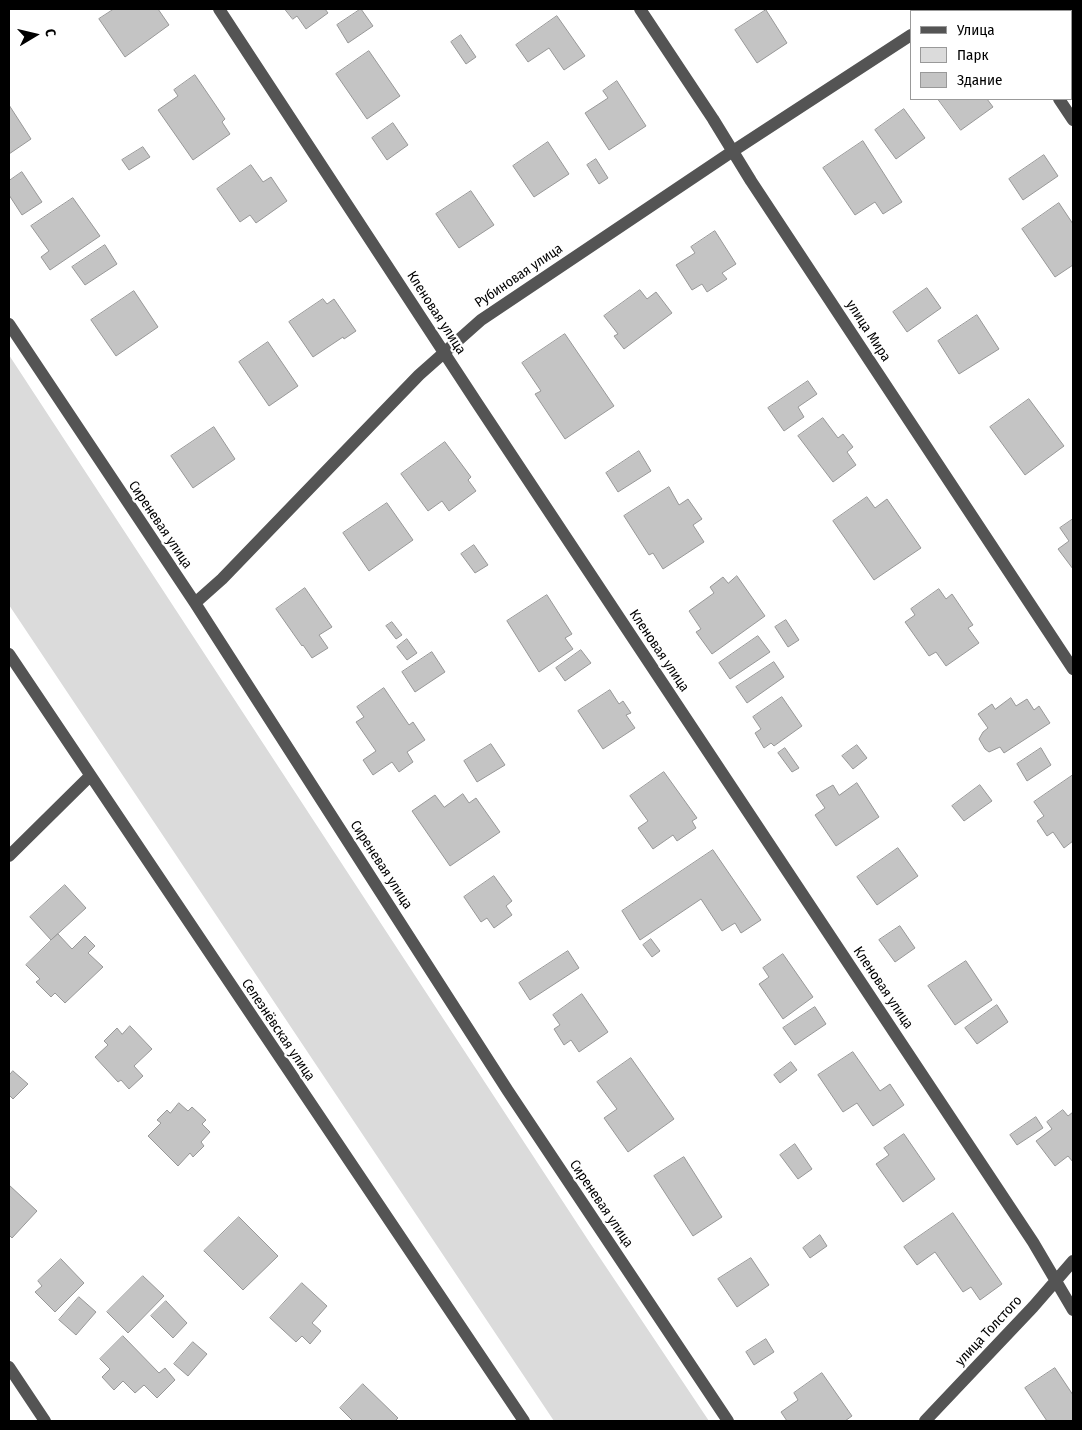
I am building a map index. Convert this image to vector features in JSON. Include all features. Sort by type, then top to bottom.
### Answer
[{"type":"street","name":"Кленовая улица","points":[[219,9],[1033,1242],[1073,1310]]},
{"type":"street","name":"улица Мира","points":[[640,9],[1073,669]]},
{"type":"street","name":"Рубиновая улица","points":[[195,603],[228,572],[419,375],[481,320],[733,151],[910,36]]},
{"type":"street","points":[[1060,100],[1073,120]]},
{"type":"street","name":"Сиреневая улица","points":[[9,324],[195,603],[508,1091],[728,1421]]},
{"type":"street","name":"Селезнёвская улица","points":[[9,654],[524,1421]]},
{"type":"street","points":[[9,856],[90,776]]},
{"type":"street","name":"улица Толстого","points":[[925,1421],[1033,1306],[1073,1260]]},
{"type":"street","points":[[9,1367],[45,1421]]},
{"type":"green space","points":[[9,355],[590,1243],[709,1421],[554,1421],[9,605]]},
{"type":"building","points":[[114,9],[158,9],[169,25],[125,57],[99,19]]},
{"type":"building","points":[[285,9],[325,9],[328,13],[306,29],[297,16],[293,19]]},
{"type":"building","points":[[361,9],[373,26],[348,43],[337,25]]},
{"type":"building","points":[[766,10],[787,43],[757,63],[735,30]]},
{"type":"building","points":[[557,16],[585,56],[564,70],[549,48],[528,62],[516,45]]},
{"type":"building","points":[[461,35],[476,57],[466,64],[451,42]]},
{"type":"building","points":[[369,51],[400,96],[367,119],[336,74]]},
{"type":"building","points":[[195,75],[225,119],[222,122],[230,134],[193,160],[158,110],[178,96],[174,90]]},
{"type":"building","points":[[617,81],[646,126],[609,150],[585,113],[608,98],[603,91]]},
{"type":"building","points":[[939,100],[988,100],[993,107],[961,130]]},
{"type":"building","points":[[9,105],[31,139],[9,154]]},
{"type":"building","points":[[904,109],[925,138],[896,159],[875,130]]},
{"type":"building","points":[[393,123],[408,145],[387,160],[372,138]]},
{"type":"building","points":[[863,141],[902,202],[883,214],[875,202],[855,215],[823,168]]},
{"type":"building","points":[[548,142],[569,174],[534,197],[513,166]]},
{"type":"building","points":[[143,147],[150,157],[129,170],[122,160]]},
{"type":"building","points":[[1044,155],[1058,176],[1023,200],[1009,179]]},
{"type":"building","points":[[596,159],[608,178],[599,184],[587,165]]},
{"type":"building","points":[[251,165],[263,182],[271,177],[287,201],[256,223],[250,215],[240,222],[217,189]]},
{"type":"building","points":[[22,172],[42,202],[22,215],[9,195],[9,181]]},
{"type":"building","points":[[471,191],[494,225],[459,248],[436,214]]},
{"type":"building","points":[[73,198],[100,236],[50,270],[41,257],[49,251],[31,226]]},
{"type":"building","points":[[1059,203],[1073,224],[1073,265],[1055,277],[1022,229]]},
{"type":"building","points":[[715,231],[736,264],[722,273],[727,279],[707,292],[702,284],[692,290],[676,265],[695,253],[691,247]]},
{"type":"building","points":[[105,245],[117,264],[85,285],[72,267]]},
{"type":"building","points":[[927,288],[941,308],[907,332],[893,312]]},
{"type":"building","points":[[640,290],[647,299],[656,292],[672,313],[624,349],[614,336],[618,334],[604,316]]},
{"type":"building","points":[[134,291],[158,327],[116,356],[91,320]]},
{"type":"building","points":[[323,299],[327,304],[334,299],[356,331],[344,339],[343,337],[313,357],[289,322]]},
{"type":"building","points":[[977,315],[999,349],[959,374],[938,341]]},
{"type":"building","points":[[565,334],[614,406],[565,439],[535,394],[541,391],[522,363]]},
{"type":"building","points":[[268,342],[298,386],[269,406],[239,362]]},
{"type":"building","points":[[808,381],[817,394],[798,407],[804,417],[784,431],[768,408]]},
{"type":"building","points":[[1029,399],[1064,446],[1025,475],[990,427]]},
{"type":"building","points":[[823,418],[838,438],[843,434],[853,447],[847,452],[856,465],[833,482],[798,436]]},
{"type":"building","points":[[214,427],[235,459],[193,488],[171,456]]},
{"type":"building","points":[[445,442],[471,477],[468,480],[476,491],[449,511],[442,501],[428,511],[401,474]]},
{"type":"building","points":[[639,451],[651,471],[618,492],[606,473]]},
{"type":"building","points":[[669,487],[679,505],[688,499],[702,519],[693,525],[704,542],[663,569],[653,553],[649,555],[624,516]]},
{"type":"building","points":[[867,497],[875,508],[887,499],[921,548],[874,580],[833,521]]},
{"type":"building","points":[[387,503],[413,540],[369,571],[343,533]]},
{"type":"building","points":[[1073,519],[1073,569],[1058,549],[1069,541],[1060,528]]},
{"type":"building","points":[[474,545],[488,565],[475,573],[461,554]]},
{"type":"building","points":[[737,576],[765,616],[712,654],[696,632],[701,629],[689,611],[714,593],[710,587],[723,577],[728,583]]},
{"type":"building","points":[[305,588],[332,627],[319,635],[328,648],[312,658],[276,609]]},
{"type":"building","points":[[939,589],[946,599],[952,594],[973,625],[968,628],[979,643],[946,666],[936,652],[929,656],[905,622],[915,615],[911,609]]},
{"type":"building","points":[[547,595],[572,634],[565,638],[573,649],[539,672],[507,621]]},
{"type":"building","points":[[786,620],[799,640],[788,647],[775,627]]},
{"type":"building","points":[[392,622],[402,635],[396,639],[386,626]]},
{"type":"building","points":[[758,636],[770,652],[730,679],[719,663]]},
{"type":"building","points":[[407,639],[417,653],[407,660],[397,647]]},
{"type":"building","points":[[581,650],[591,663],[565,681],[556,668]]},
{"type":"building","points":[[432,652],[445,672],[415,692],[402,672]]},
{"type":"building","points":[[774,662],[784,677],[747,703],[736,687]]},
{"type":"building","points":[[384,688],[409,725],[413,722],[425,740],[407,752],[413,762],[399,772],[392,762],[373,775],[363,760],[376,751],[356,722],[364,717],[357,707]]},
{"type":"building","points":[[610,690],[619,704],[623,701],[631,713],[626,715],[635,728],[603,749],[578,711]]},
{"type":"building","points":[[782,697],[802,726],[774,746],[771,743],[764,748],[755,733],[761,729],[753,717]]},
{"type":"building","points":[[1011,698],[1016,706],[1027,699],[1034,710],[1039,706],[1050,723],[1004,753],[1000,747],[989,752],[979,739],[988,728],[978,714],[992,704],[995,709]]},
{"type":"building","points":[[491,744],[505,765],[477,782],[464,761]]},
{"type":"building","points":[[857,745],[867,758],[853,769],[842,756]]},
{"type":"building","points":[[785,748],[799,768],[792,772],[778,753]]},
{"type":"building","points":[[1041,748],[1051,765],[1027,781],[1017,764]]},
{"type":"building","points":[[664,772],[697,818],[692,821],[696,828],[677,841],[673,835],[653,849],[638,828],[648,821],[630,796]]},
{"type":"building","points":[[1073,775],[1073,841],[1064,848],[1053,832],[1047,836],[1037,821],[1044,816],[1034,802]]},
{"type":"building","points":[[857,783],[879,817],[836,846],[815,815],[825,808],[816,795],[833,785],[839,795]]},
{"type":"building","points":[[980,785],[992,801],[964,821],[952,806]]},
{"type":"building","points":[[463,794],[469,803],[476,798],[500,832],[450,866],[412,811],[435,795],[444,807]]},
{"type":"building","points":[[898,848],[918,876],[877,905],[857,877]]},
{"type":"building","points":[[713,850],[761,920],[741,933],[735,923],[722,931],[701,899],[640,940],[622,911]]},
{"type":"building","points":[[494,876],[512,901],[506,906],[512,915],[494,928],[487,918],[481,922],[464,897]]},
{"type":"building","points":[[65,885],[86,908],[51,940],[30,917]]},
{"type":"building","points":[[900,926],[915,948],[895,962],[879,940]]},
{"type":"building","points":[[58,934],[72,949],[85,936],[95,946],[88,953],[103,967],[65,1003],[55,993],[51,997],[36,982],[40,979],[26,965]]},
{"type":"building","points":[[651,939],[660,951],[652,957],[643,945]]},
{"type":"building","points":[[568,951],[579,968],[530,1000],[519,983]]},
{"type":"building","points":[[783,954],[813,997],[783,1019],[759,984],[769,977],[763,968]]},
{"type":"building","points":[[966,961],[992,1000],[955,1025],[928,986]]},
{"type":"building","points":[[582,994],[608,1032],[579,1052],[571,1040],[564,1045],[554,1029],[560,1025],[553,1015]]},
{"type":"building","points":[[997,1005],[1008,1022],[977,1044],[965,1028]]},
{"type":"building","points":[[815,1007],[826,1024],[795,1045],[783,1028]]},
{"type":"building","points":[[130,1026],[152,1049],[134,1066],[143,1076],[129,1089],[121,1080],[118,1082],[95,1057],[108,1045],[104,1041],[117,1028],[122,1034]]},
{"type":"building","points":[[853,1052],[880,1091],[890,1084],[904,1105],[873,1126],[857,1103],[843,1112],[818,1075]]},
{"type":"building","points":[[631,1058],[674,1119],[628,1152],[604,1118],[617,1109],[597,1082]]},
{"type":"building","points":[[791,1062],[797,1070],[780,1083],[774,1075]]},
{"type":"building","points":[[13,1071],[28,1084],[13,1099],[9,1095],[9,1076]]},
{"type":"building","points":[[179,1103],[188,1111],[192,1107],[206,1120],[202,1124],[210,1132],[201,1142],[204,1146],[193,1157],[190,1153],[178,1166],[148,1136],[161,1123],[157,1120],[167,1110],[170,1113]]},
{"type":"building","points":[[1063,1110],[1068,1116],[1073,1112],[1073,1162],[1068,1156],[1055,1166],[1036,1141],[1052,1129],[1047,1122]]},
{"type":"building","points":[[1036,1117],[1043,1128],[1017,1145],[1010,1135]]},
{"type":"building","points":[[904,1134],[935,1179],[903,1202],[876,1164],[889,1155],[884,1148]]},
{"type":"building","points":[[795,1144],[812,1169],[798,1179],[780,1155]]},
{"type":"building","points":[[684,1157],[722,1217],[693,1236],[654,1176]]},
{"type":"building","points":[[9,1185],[37,1211],[12,1238],[9,1235]]},
{"type":"building","points":[[953,1213],[1002,1284],[980,1300],[971,1287],[963,1292],[935,1252],[917,1265],[904,1247]]},
{"type":"building","points":[[239,1217],[278,1256],[243,1290],[204,1251]]},
{"type":"building","points":[[820,1235],[827,1246],[810,1258],[803,1248]]},
{"type":"building","points":[[751,1258],[769,1285],[737,1307],[718,1279]]},
{"type":"building","points":[[61,1259],[84,1283],[55,1312],[35,1292],[42,1286],[38,1281]]},
{"type":"building","points":[[143,1276],[164,1296],[128,1333],[107,1312]]},
{"type":"building","points":[[302,1283],[327,1306],[312,1323],[321,1331],[310,1344],[302,1336],[296,1342],[270,1318]]},
{"type":"building","points":[[79,1297],[96,1312],[76,1335],[59,1320]]},
{"type":"building","points":[[166,1301],[187,1323],[173,1338],[151,1316]]},
{"type":"building","points":[[123,1336],[159,1373],[165,1368],[175,1380],[157,1398],[144,1385],[135,1393],[123,1381],[114,1390],[102,1377],[110,1369],[100,1359]]},
{"type":"building","points":[[766,1339],[774,1352],[754,1365],[746,1352]]},
{"type":"building","points":[[193,1342],[207,1354],[188,1376],[174,1364]]},
{"type":"building","points":[[1055,1368],[1073,1395],[1073,1421],[1047,1421],[1025,1388]]},
{"type":"building","points":[[822,1373],[852,1416],[845,1421],[787,1421],[781,1412],[798,1400],[794,1393]]},
{"type":"building","points":[[363,1384],[398,1418],[395,1421],[353,1421],[340,1408]]}]
